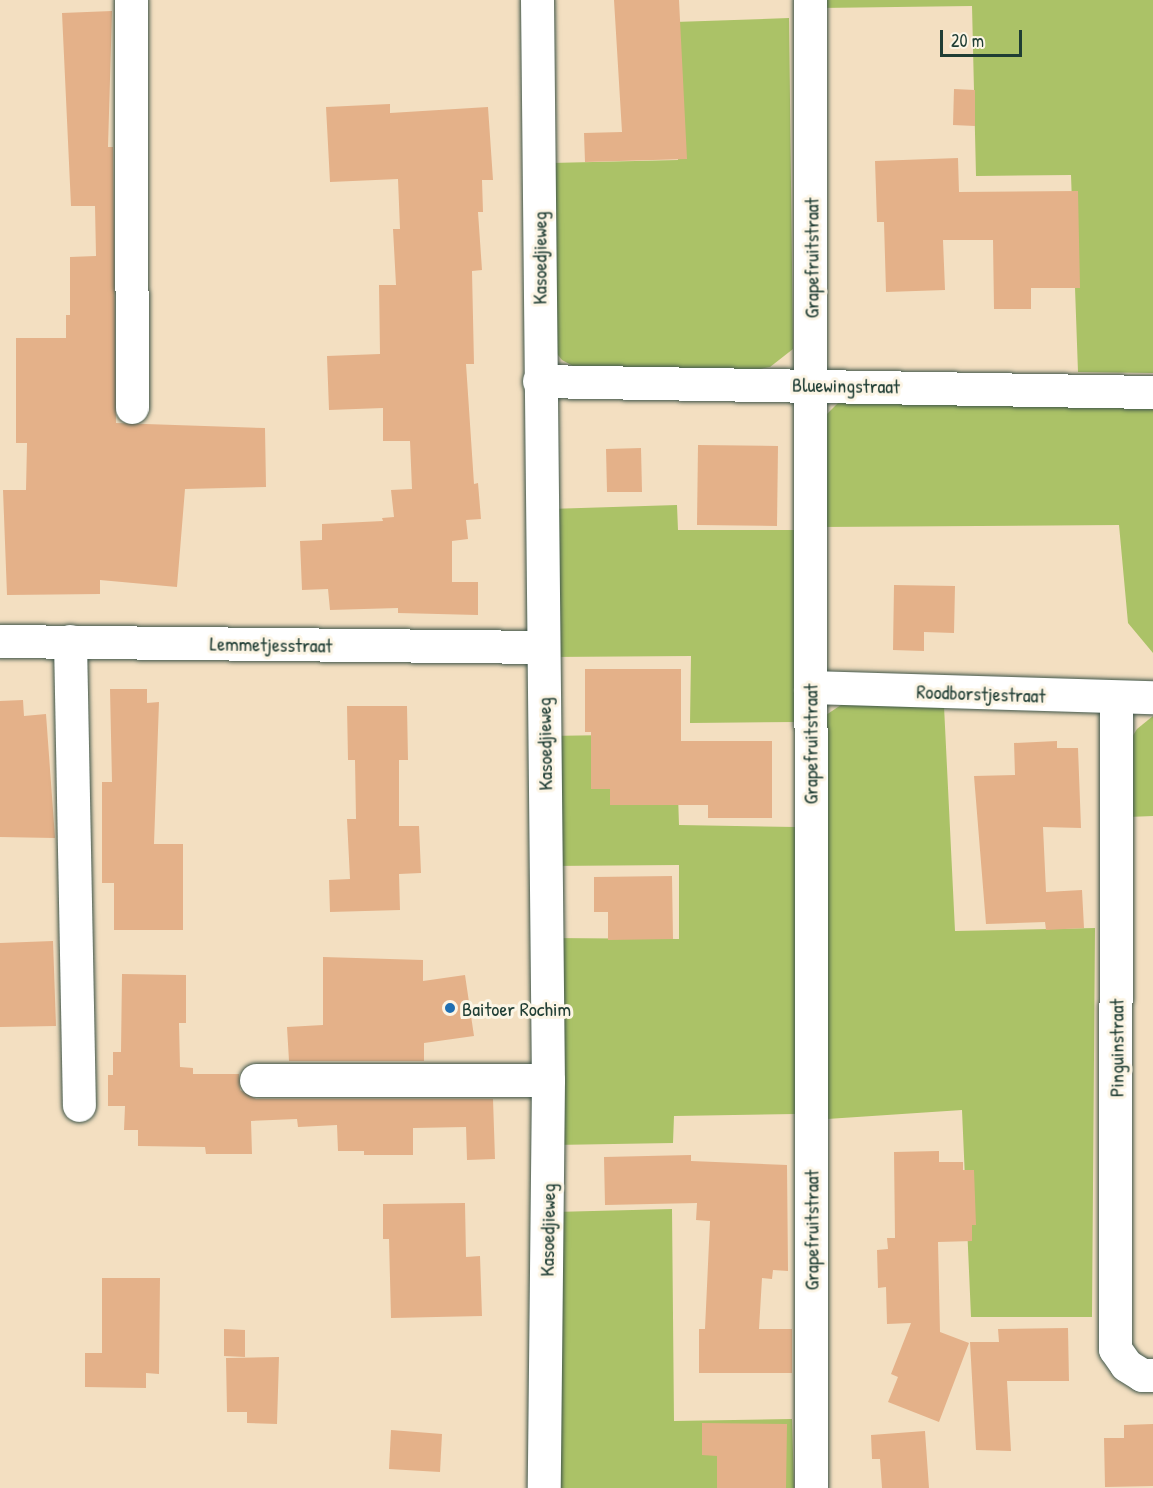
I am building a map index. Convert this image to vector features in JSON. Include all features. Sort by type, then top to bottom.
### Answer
[{"type":"street","points":[[131,0],[132,407]]},
{"type":"street","name":"Kasoedjieweg","points":[[537,0],[539,381],[548,1080],[544,1488]]},
{"type":"street","name":"Grapefruitstraat","points":[[810,0],[811,1488]]},
{"type":"street","name":"Bluewingstraat","points":[[539,381],[811,384],[1153,392]]},
{"type":"street","name":"Lemmetjesstraat","points":[[0,641],[543,647]]},
{"type":"street","points":[[70,641],[79,1105]]},
{"type":"street","name":"Roodborstjestraat","points":[[810,687],[1153,697]]},
{"type":"street","name":"Pinguinstraat","points":[[1116,697],[1115,1349],[1126,1365],[1142,1375],[1153,1375]]},
{"type":"street","points":[[256,1080],[548,1080]]},
{"type":"green space","points":[[820,0],[1153,0],[1153,373],[1078,372],[1071,175],[976,176],[972,6],[820,8]]},
{"type":"green space","points":[[789,18],[793,349],[770,367],[750,371],[573,366],[562,360],[554,350],[551,163],[678,160],[675,22]]},
{"type":"green space","points":[[845,396],[1153,405],[1153,653],[1128,623],[1119,525],[821,527],[818,423]]},
{"type":"green space","points":[[677,505],[678,530],[796,530],[797,722],[690,723],[691,656],[550,657],[549,509]]},
{"type":"green space","points":[[847,701],[944,706],[955,931],[1095,928],[1092,1317],[971,1317],[962,1110],[827,1119],[821,738],[826,715]]},
{"type":"green space","points":[[1153,716],[1153,816],[1128,817],[1127,745],[1137,729]]},
{"type":"green space","points":[[676,734],[679,825],[796,827],[795,1114],[674,1116],[673,1143],[554,1145],[552,938],[679,939],[679,865],[550,866],[547,736]]},
{"type":"green space","points":[[672,1209],[674,1421],[792,1419],[794,1488],[552,1488],[554,1212]]},
{"type":"building","points":[[614,0],[679,0],[687,159],[585,162],[584,133],[622,132]]},
{"type":"building","points":[[112,11],[108,147],[113,147],[116,423],[265,428],[266,487],[185,489],[177,587],[100,580],[100,594],[7,595],[3,490],[26,490],[27,443],[16,443],[16,338],[66,338],[66,315],[70,315],[70,257],[96,256],[95,206],[71,206],[62,13]]},
{"type":"building","points":[[954,89],[975,90],[975,126],[953,125]]},
{"type":"building","points":[[390,104],[390,113],[488,107],[493,180],[482,180],[483,212],[478,212],[482,270],[472,271],[474,364],[466,364],[474,484],[478,483],[481,519],[466,520],[468,539],[452,541],[452,582],[478,582],[478,615],[398,613],[398,608],[330,610],[328,589],[302,590],[300,541],[322,540],[322,524],[383,521],[382,518],[394,517],[391,490],[412,489],[410,441],[383,441],[383,408],[329,410],[327,356],[380,354],[379,285],[396,285],[393,229],[400,229],[398,179],[330,182],[326,107]]},
{"type":"building","points":[[958,158],[959,192],[1078,191],[1080,288],[1031,288],[1031,309],[994,309],[993,240],[943,240],[945,290],[886,292],[884,222],[877,222],[875,161]]},
{"type":"building","points":[[698,445],[778,446],[777,526],[697,525]]},
{"type":"building","points":[[641,448],[642,492],[607,492],[606,449]]},
{"type":"building","points":[[894,585],[955,586],[954,633],[924,632],[924,651],[893,650]]},
{"type":"building","points":[[585,669],[681,669],[681,741],[772,741],[772,818],[708,818],[708,805],[610,805],[610,789],[591,789],[591,732],[585,732]]},
{"type":"building","points":[[110,689],[147,689],[147,703],[159,702],[154,844],[183,844],[183,930],[114,930],[114,883],[102,883],[102,782],[112,782]]},
{"type":"building","points":[[23,700],[24,716],[46,714],[55,838],[0,837],[0,701]]},
{"type":"building","points":[[347,706],[407,706],[408,760],[399,760],[399,826],[419,826],[421,873],[399,874],[400,910],[330,912],[329,880],[350,879],[347,819],[356,819],[355,760],[348,760]]},
{"type":"building","points":[[1057,741],[1057,748],[1078,748],[1081,828],[1043,827],[1046,892],[1082,890],[1084,928],[1046,930],[1045,922],[986,924],[974,776],[1015,775],[1014,743]]},
{"type":"building","points":[[672,876],[673,939],[608,940],[608,912],[594,912],[594,877]]},
{"type":"building","points":[[53,941],[56,1026],[0,1027],[0,943]]},
{"type":"building","points":[[323,957],[423,960],[423,981],[465,975],[474,1036],[424,1043],[424,1061],[289,1061],[287,1027],[323,1025]]},
{"type":"building","points":[[122,974],[186,975],[186,1023],[179,1023],[180,1067],[193,1068],[193,1074],[239,1074],[240,1090],[256,1099],[493,1099],[495,1159],[467,1160],[466,1127],[413,1128],[413,1155],[364,1155],[364,1151],[338,1151],[337,1125],[298,1127],[297,1119],[251,1121],[252,1154],[206,1154],[205,1147],[138,1146],[138,1130],[124,1130],[125,1106],[108,1106],[108,1075],[113,1075],[113,1052],[121,1052]]},
{"type":"building","points":[[939,1151],[939,1162],[963,1162],[963,1170],[974,1170],[976,1225],[972,1225],[972,1241],[938,1242],[940,1332],[969,1343],[939,1422],[888,1402],[898,1377],[891,1374],[911,1323],[887,1324],[886,1287],[878,1288],[877,1250],[888,1249],[887,1238],[895,1238],[894,1152]]},
{"type":"building","points":[[691,1155],[691,1161],[787,1165],[788,1271],[773,1270],[772,1279],[762,1278],[759,1329],[792,1329],[792,1373],[699,1373],[699,1329],[705,1329],[710,1221],[696,1220],[697,1203],[605,1205],[604,1157]]},
{"type":"building","points":[[465,1203],[466,1257],[480,1256],[482,1316],[391,1318],[389,1239],[383,1239],[383,1204]]},
{"type":"building","points":[[102,1278],[160,1278],[159,1374],[146,1373],[146,1388],[85,1387],[85,1353],[102,1353]]},
{"type":"building","points":[[1068,1328],[1069,1381],[1007,1381],[1011,1451],[976,1450],[970,1342],[999,1342],[998,1329]]},
{"type":"building","points":[[224,1329],[245,1330],[245,1357],[224,1356]]},
{"type":"building","points":[[279,1357],[277,1424],[247,1423],[247,1412],[227,1412],[226,1358]]},
{"type":"building","points":[[702,1423],[787,1424],[786,1488],[717,1488],[717,1456],[702,1455]]},
{"type":"building","points":[[1153,1424],[1153,1486],[1105,1487],[1104,1438],[1124,1438],[1124,1425]]},
{"type":"building","points":[[391,1430],[442,1434],[440,1472],[389,1469]]},
{"type":"building","points":[[925,1431],[929,1488],[882,1488],[880,1459],[872,1459],[871,1435]]},
{"type":"place","name":"Baitoer Rochim","points":[[450,1008]]}]
